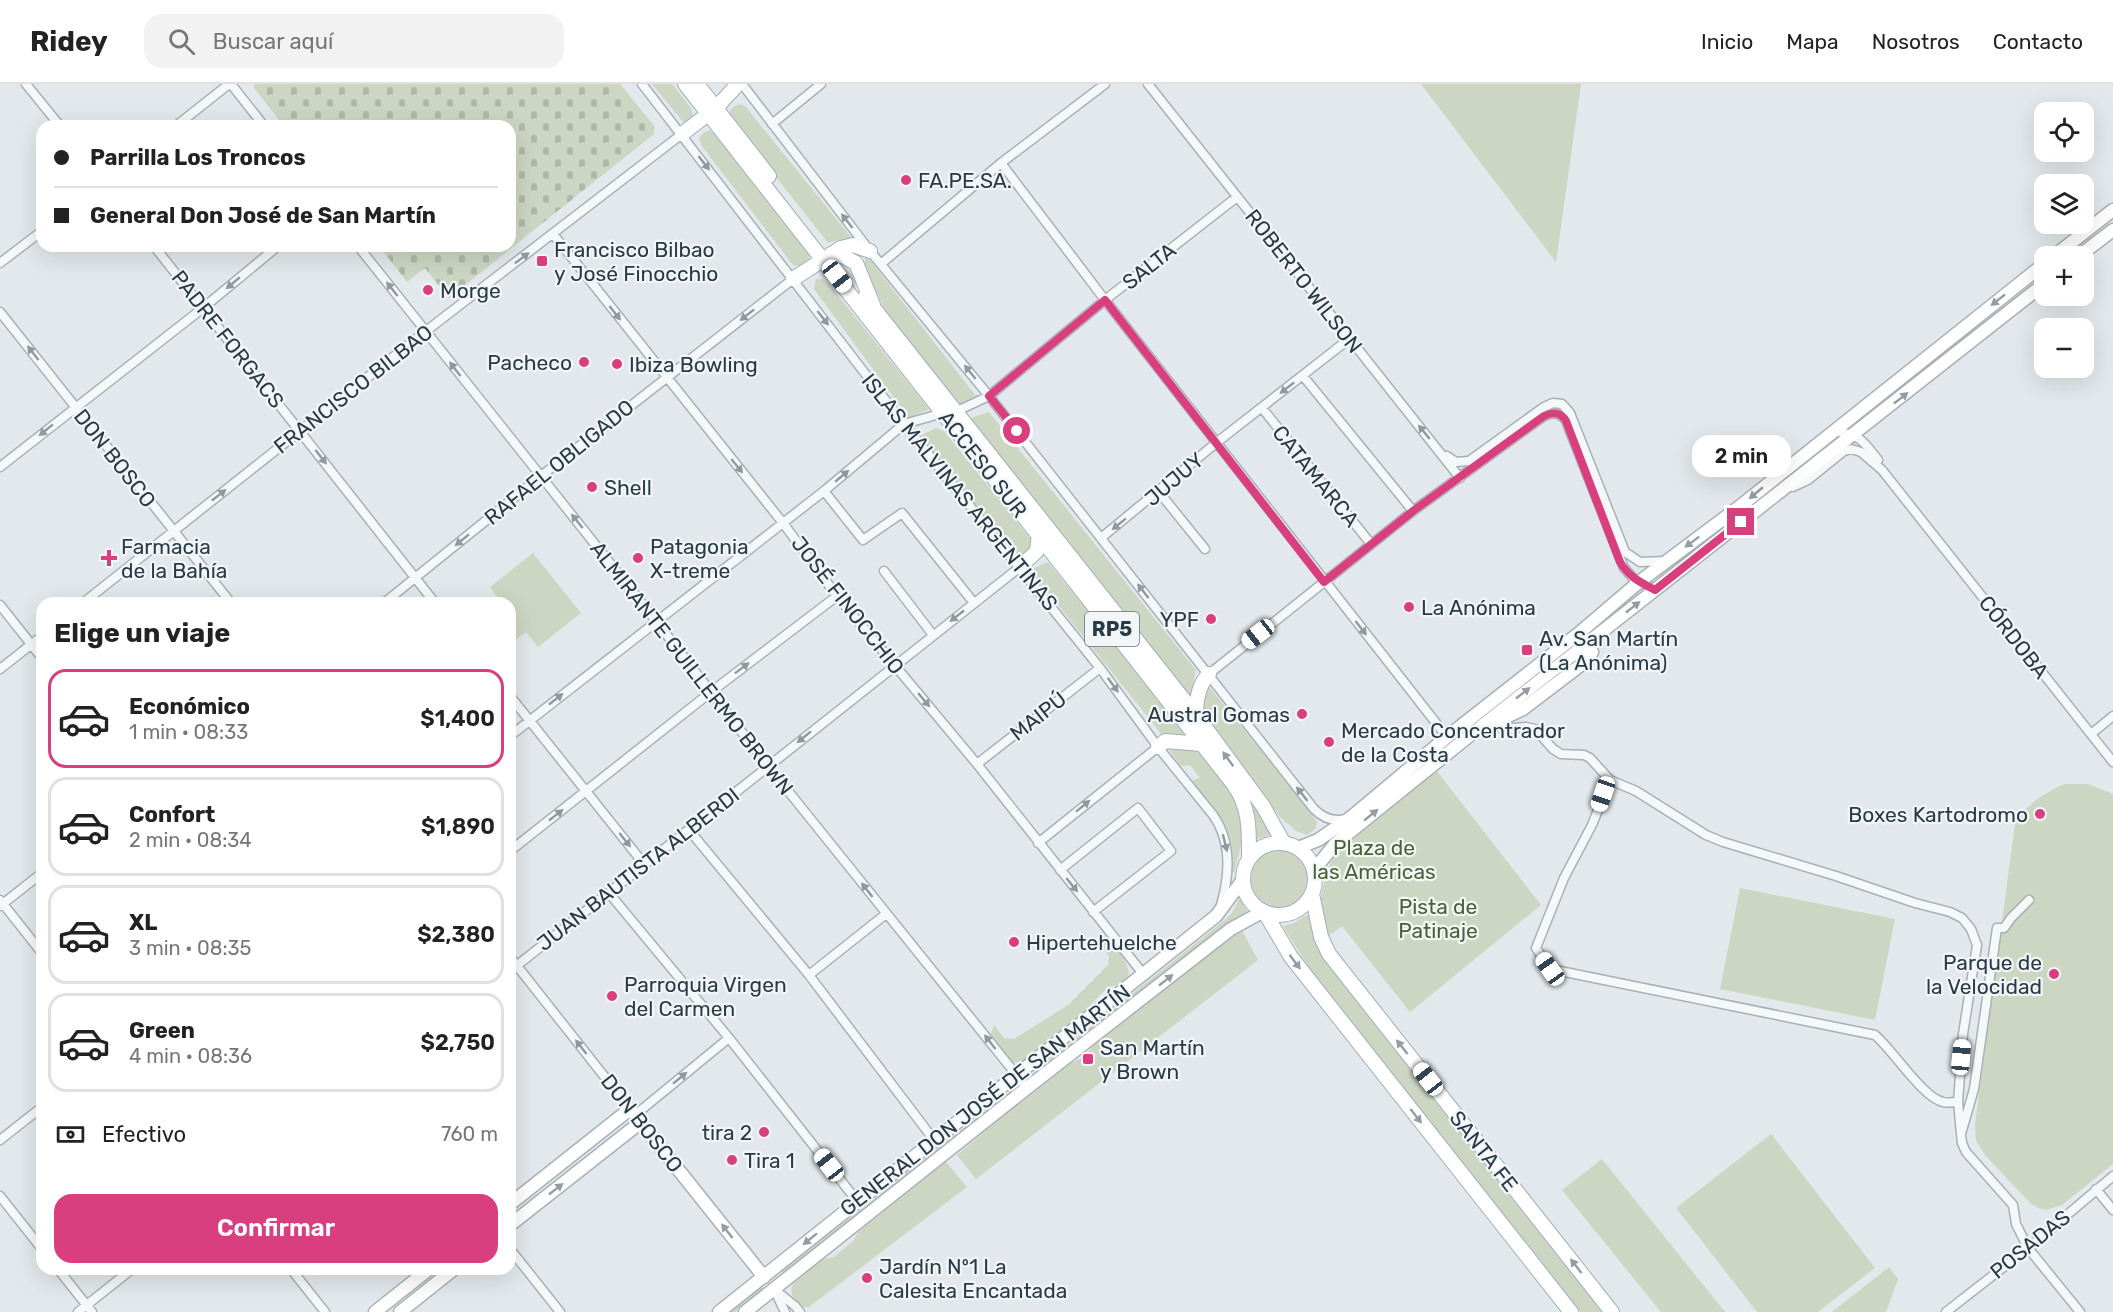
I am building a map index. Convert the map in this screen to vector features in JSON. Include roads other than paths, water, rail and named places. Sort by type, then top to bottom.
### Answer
[{"type":"main road","name":"ACCESO SUR","points":[[685,84],[712,111],[950,412],[1196,716],[1263,806],[1283,842]]},
{"type":"main road","name":"ACCESO SUR","points":[[697,84],[712,111]]},
{"type":"main road","points":[[682,134],[712,111],[740,84]]},
{"type":"main road","points":[[2067,246],[2113,210]]},
{"type":"main road","points":[[2092,246],[2113,230]]},
{"type":"main road","points":[[793,279],[842,248],[853,245],[870,251]]},
{"type":"main road","name":"ACCESO SUR","points":[[827,257],[874,309],[1039,534],[1243,798],[1249,827],[1249,857]]},
{"type":"main road","points":[[1298,848],[1318,840],[1350,818],[1639,582],[1835,431],[2034,272]]},
{"type":"main road","points":[[1314,870],[1335,844],[1476,730],[1855,435],[2034,292]]},
{"type":"main road","points":[[1020,567],[1037,551],[1039,534]]},
{"type":"main road","points":[[1476,730],[1523,710],[1586,661],[1592,652],[1578,634]]},
{"type":"main road","points":[[1196,716],[1198,692],[1202,681],[1209,674]]},
{"type":"main road","points":[[1158,747],[1165,741],[1202,744]]},
{"type":"main road","points":[[1242,881],[1249,900],[1264,912],[1276,915],[1297,910],[1306,903],[1315,886],[1311,861],[1298,848],[1283,842],[1264,845],[1249,857]]},
{"type":"main road","name":"RP5","points":[[1242,881],[1249,857]]},
{"type":"main road","name":"GENERAL DON JOSÉ DE SAN MARTÍN","points":[[719,1312],[1216,916],[1242,881]]},
{"type":"main road","name":"SANTA FE","points":[[1312,894],[1321,937],[1329,954],[1612,1312]]},
{"type":"main road","name":"GENERAL DON JOSÉ DE SAN MARTÍN","points":[[745,1312],[1231,929],[1264,912]]},
{"type":"main road","name":"SANTA FE","points":[[1264,912],[1291,957],[1571,1312]]},
{"type":"main road","points":[[516,1200],[635,1116]]},
{"type":"main road","points":[[516,1220],[635,1116]]},
{"type":"main road","name":"DON BOSCO","points":[[635,1116],[764,1277]]},
{"type":"main road","points":[[375,1312],[421,1275]]},
{"type":"main road","points":[[400,1312],[446,1275]]},
{"type":"street","points":[[26,84],[55,120]]},
{"type":"street","points":[[184,120],[230,84],[259,120]]},
{"type":"street","name":"ISLAS MALVINAS ARGENTINAS","points":[[642,84],[904,424],[1100,668],[1158,747],[1220,825],[1227,847],[1228,872],[1221,907],[1216,916]]},
{"type":"street","points":[[740,84],[1314,809],[1319,814],[1335,820],[1350,818]]},
{"type":"street","points":[[772,124],[822,84]]},
{"type":"street","points":[[882,263],[1001,164],[1104,84]]},
{"type":"street","name":"ROBERTO WILSON","points":[[1148,84],[1460,478]]},
{"type":"street","name":"FRANCISCO BILBAO","points":[[90,597],[426,331],[682,134]]},
{"type":"street","points":[[1001,164],[1324,582],[1447,737]]},
{"type":"street","name":"SALTA","points":[[904,424],[950,412],[989,396],[1105,300],[1237,196]]},
{"type":"street","name":"JOSÉ FINOCCHIO","points":[[553,234],[783,523],[837,596],[977,764],[1144,975]]},
{"type":"street","points":[[0,263],[36,236]]},
{"type":"street","name":"PADRE FORGACS","points":[[159,252],[430,597]]},
{"type":"street","points":[[0,467],[271,252]]},
{"type":"street","name":"ALMIRANTE GUILLERMO BROWN","points":[[363,252],[656,621],[768,766],[1027,1088]]},
{"type":"street","name":"RAFAEL OBLIGADO","points":[[392,597],[541,476],[793,279]]},
{"type":"street","name":"DON BOSCO","points":[[0,312],[226,597]]},
{"type":"street","name":"JUJUY","points":[[1101,538],[1216,443],[1349,339]]},
{"type":"street","points":[[1303,376],[1413,511]]},
{"type":"street","points":[[1437,448],[1456,462],[1469,461],[1544,407],[1557,403],[1566,407],[1625,552],[1640,562],[1669,560]]},
{"type":"street","name":"CATAMARCA","points":[[1262,408],[1371,544]]},
{"type":"street","name":"CATAMARCA","points":[[1209,674],[1413,511],[1544,416],[1556,413],[1564,417],[1566,421],[1620,562],[1639,582]]},
{"type":"street","points":[[516,731],[824,491],[904,424]]},
{"type":"street","points":[[1835,431],[1855,435]]},
{"type":"street","name":"CÓRDOBA","points":[[1855,435],[1864,441],[1915,511]]},
{"type":"street","name":"CÓRDOBA","points":[[1776,495],[1808,480],[1844,450],[1851,449],[1868,456],[1915,511],[2113,762]]},
{"type":"street","points":[[824,491],[862,540],[902,513],[974,603]]},
{"type":"street","points":[[1159,492],[1205,549]]},
{"type":"street","name":"JUAN BAUTISTA ALBERDI","points":[[516,966],[1020,567]]},
{"type":"street","points":[[884,571],[933,635]]},
{"type":"street","points":[[1639,582],[1655,590]]},
{"type":"street","points":[[516,846],[837,596]]},
{"type":"street","points":[[0,605],[36,651]]},
{"type":"street","points":[[0,669],[36,641]]},
{"type":"street","name":"MAIPÚ","points":[[977,764],[1100,668]]},
{"type":"street","points":[[516,704],[644,864]]},
{"type":"street","points":[[2091,734],[2113,716]]},
{"type":"street","points":[[1501,719],[1502,729],[1526,727],[1535,729],[1553,749],[1561,754],[1584,755],[1590,758],[1610,780],[1636,791],[1706,835],[1915,903],[1950,912],[1962,918],[1971,929],[1977,945],[1963,1034],[1958,1102],[1961,1134],[1966,1152],[2013,1205],[2016,1224],[2028,1248],[2080,1312]]},
{"type":"street","points":[[1038,843],[1158,747]]},
{"type":"street","points":[[1610,780],[1592,825],[1564,878],[1536,948],[1550,969],[1875,1035],[1886,1044],[1925,1091],[1943,1102],[1958,1102]]},
{"type":"street","points":[[1060,870],[1138,808],[1171,851],[1093,912]]},
{"type":"street","points":[[689,830],[809,975],[934,1140]]},
{"type":"street","points":[[36,877],[1,903],[36,946]]},
{"type":"street","points":[[609,893],[729,1038],[857,1201]]},
{"type":"street","points":[[1961,1134],[1974,1089],[1997,928],[2004,928],[2029,900]]},
{"type":"street","points":[[809,975],[886,914]]},
{"type":"street","name":"DON BOSCO","points":[[516,972],[635,1116]]},
{"type":"street","points":[[635,1116],[729,1038]]},
{"type":"street","points":[[0,1140],[36,1112]]},
{"type":"street","name":"POSADAS","points":[[1946,1312],[1958,1309],[2113,1176]]},
{"type":"street","points":[[2096,1189],[2113,1210]]},
{"type":"street","points":[[0,1196],[36,1241]]},
{"type":"street","points":[[516,1257],[560,1312]]},
{"type":"street","points":[[63,1275],[89,1309]]},
{"type":"street","points":[[78,1312],[89,1309],[126,1275]]},
{"type":"street","points":[[296,1275],[325,1312]]},
{"type":"street","name":"DON BOSCO","points":[[764,1277],[800,1312]]},
{"type":"street","name":"DON BOSCO","points":[[774,1289],[784,1312]]},
{"type":"place","name":"FA.PE.SA.","points":[[906,180]]},
{"type":"place","name":"Francisco Bilbao y José Finocchio","points":[[542,261]]},
{"type":"place","name":"Morge","points":[[428,290]]},
{"type":"place","name":"Pacheco","points":[[584,362]]},
{"type":"place","name":"Ibiza Bowling","points":[[617,364]]},
{"type":"place","name":"Shell","points":[[592,487]]},
{"type":"place","name":"Farmacia de la Bahía","points":[[109,558]]},
{"type":"place","name":"Patagonia X-treme","points":[[638,558]]},
{"type":"place","name":"La Anónima","points":[[1409,607]]},
{"type":"place","name":"YPF","points":[[1211,619]]},
{"type":"place","name":"Av. San Martín (La Anónima)","points":[[1527,650]]},
{"type":"place","name":"Austral Gomas","points":[[1302,714]]},
{"type":"place","name":"Mercado Concentrador de la Costa","points":[[1329,742]]},
{"type":"place","name":"Boxes Kartodromo","points":[[2040,814]]},
{"type":"place","name":"Hipertehuelche","points":[[1014,942]]},
{"type":"place","name":"Parque de la Velocidad","points":[[2054,974]]},
{"type":"place","name":"Parroquia Virgen del Carmen","points":[[612,996]]},
{"type":"place","name":"San Martín y Brown","points":[[1088,1059]]},
{"type":"place","name":"tira 2","points":[[764,1132]]},
{"type":"place","name":"Tira 1","points":[[732,1160]]},
{"type":"place","name":"Jardín Nº1 La Calesita Encantada","points":[[867,1278]]},
{"type":"park label","name":"Plaza de las Américas","points":[[1374,859]]},
{"type":"park label","name":"Pista de Patinaje","points":[[1438,918]]}]
